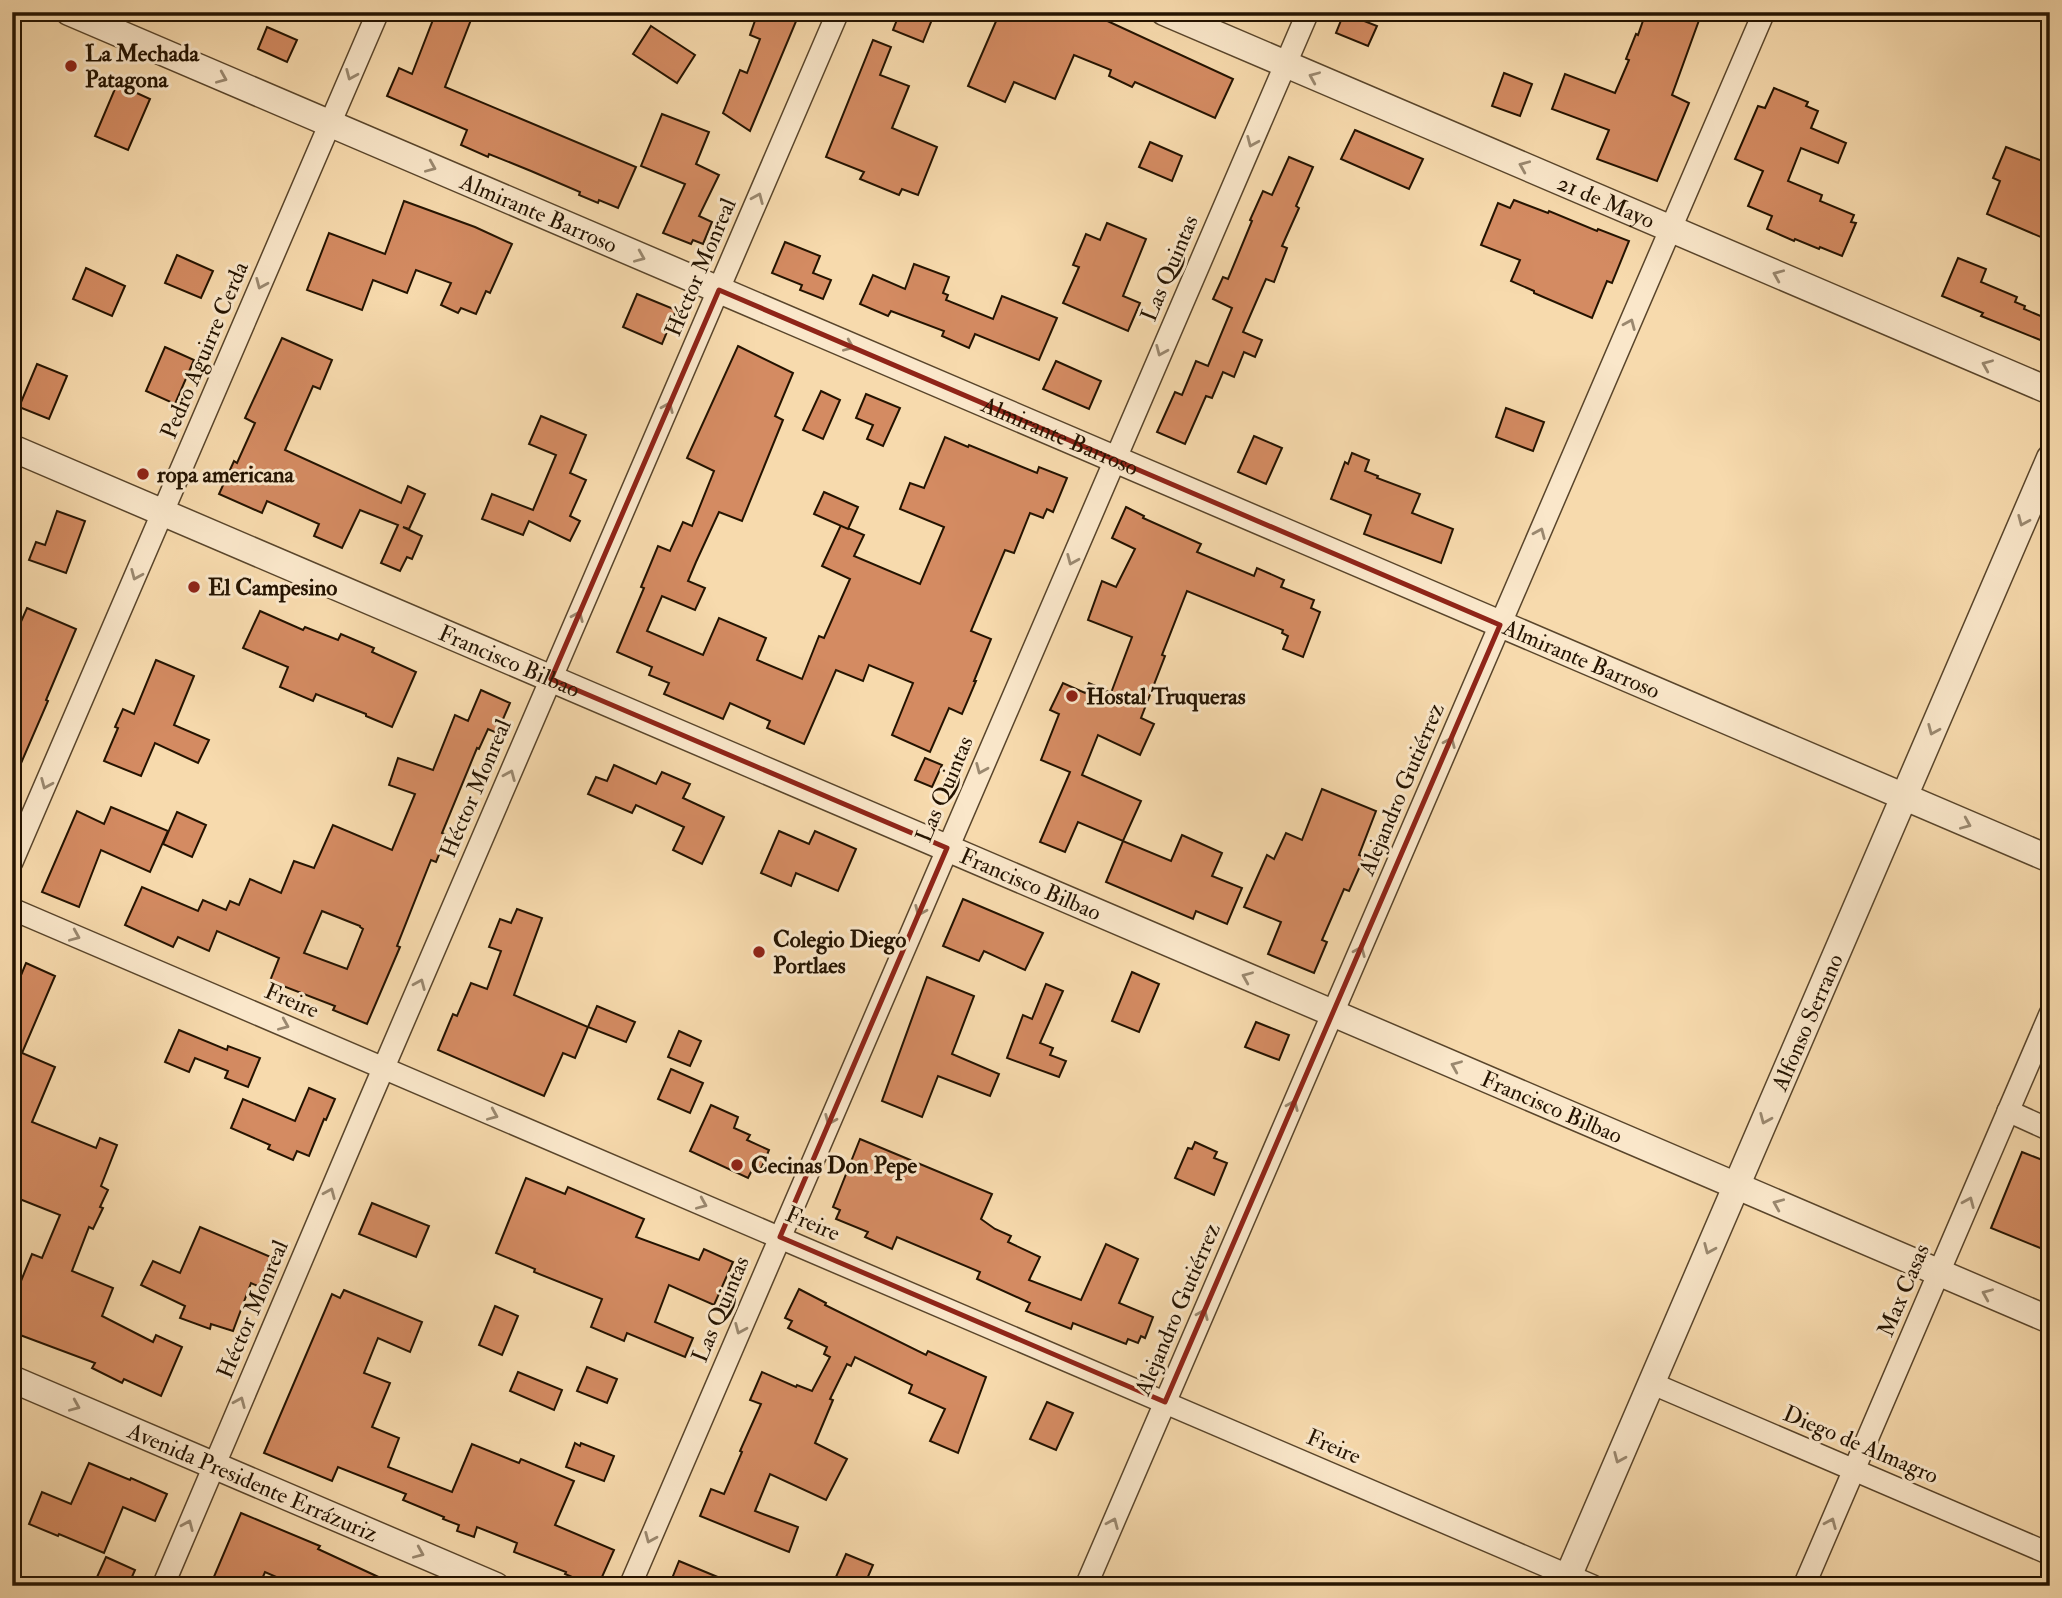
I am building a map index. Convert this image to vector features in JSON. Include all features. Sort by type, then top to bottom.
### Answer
[{"type":"street","name":"Almirante Barroso","points":[[69,12],[2050,859]]},
{"type":"street","name":"Pedro Aguirre Cerda","points":[[12,862],[378,12]]},
{"type":"street","name":"Héctor Monreal","points":[[163,1586],[838,12]]},
{"type":"street","name":"21 de Mayo","points":[[1164,12],[2050,391]]},
{"type":"street","name":"Las Quintas","points":[[630,1586],[1308,12]]},
{"type":"street","name":"Alejandro Gutiérrez","points":[[1086,1586],[1764,12]]},
{"type":"street","name":"Francisco Bilbao","points":[[12,448],[2050,1320]]},
{"type":"street","name":"Alfonso Serrano","points":[[1572,1582],[1651,1383],[2050,458]]},
{"type":"street","name":"Freire","points":[[12,909],[1165,1402],[1572,1582],[1593,1586]]},
{"type":"street","name":"Max Casas","points":[[1804,1586],[2050,1014]]},
{"type":"street","points":[[2008,1111],[2050,1130]]},
{"type":"street","name":"Avenida Presidente Errázuriz","points":[[12,1379],[496,1586]]},
{"type":"street","name":"Diego de Almagro","points":[[1651,1383],[2050,1554]]},
{"type":"highlighted area","points":[[719,290],[1500,625],[1165,1402],[780,1237],[947,848],[551,679]]},
{"type":"building","points":[[436,12],[474,12],[445,87],[636,167],[618,208],[599,200],[598,203],[579,195],[580,192],[531,171],[461,145],[467,130],[387,96],[399,68],[412,74]]},
{"type":"building","points":[[758,12],[796,12],[793,18],[797,19],[750,131],[723,113],[740,70],[747,73],[760,39],[750,35]]},
{"type":"building","points":[[900,12],[935,12],[923,42],[893,30]]},
{"type":"building","points":[[1000,12],[1062,12],[1080,19],[1083,12],[1088,12],[1233,79],[1215,118],[1135,82],[1132,87],[1109,76],[1111,70],[1074,55],[1055,99],[1014,82],[1005,102],[968,86]]},
{"type":"building","points":[[1646,12],[1702,12],[1672,95],[1689,103],[1657,181],[1597,159],[1609,130],[1552,109],[1565,74],[1615,93]]},
{"type":"building","points":[[1344,13],[1377,26],[1368,46],[1336,33]]},
{"type":"building","points":[[651,26],[695,55],[677,83],[633,54]]},
{"type":"building","points":[[267,27],[297,40],[287,62],[258,49]]},
{"type":"building","points":[[873,40],[891,47],[880,75],[909,86],[892,128],[937,147],[918,195],[902,189],[899,195],[860,179],[864,172],[826,157]]},
{"type":"building","points":[[1504,73],[1532,84],[1520,116],[1492,106]]},
{"type":"building","points":[[117,84],[150,99],[128,150],[95,136]]},
{"type":"building","points":[[1774,88],[1808,102],[1806,106],[1818,111],[1811,128],[1846,143],[1838,163],[1801,148],[1788,181],[1822,195],[1820,201],[1854,215],[1851,222],[1856,223],[1842,256],[1795,239],[1794,241],[1767,229],[1772,216],[1748,206],[1763,171],[1735,159],[1758,106],[1765,108]]},
{"type":"building","points":[[662,114],[709,132],[696,164],[719,175],[699,216],[712,222],[703,244],[693,240],[691,244],[663,233],[685,184],[641,166]]},
{"type":"building","points":[[1355,130],[1423,159],[1409,189],[1341,159]]},
{"type":"building","points":[[1150,142],[1182,156],[1172,181],[1139,167]]},
{"type":"building","points":[[2006,147],[2050,164],[2050,241],[1987,214],[2000,181],[1993,178]]},
{"type":"building","points":[[1289,157],[1313,167],[1282,246],[1287,248],[1274,282],[1266,279],[1243,332],[1262,340],[1255,357],[1244,352],[1234,377],[1223,372],[1212,398],[1206,396],[1185,444],[1157,432],[1175,392],[1182,395],[1196,361],[1208,366],[1232,308],[1213,299],[1223,277],[1228,279],[1263,191],[1272,195]]},
{"type":"building","points":[[1514,200],[1629,241],[1612,283],[1607,281],[1592,318],[1511,281],[1520,260],[1481,245],[1498,203],[1510,208]]},
{"type":"building","points":[[404,201],[475,227],[512,244],[490,293],[486,291],[476,314],[461,308],[458,313],[441,305],[451,283],[416,270],[407,293],[373,280],[362,310],[307,290],[329,233],[385,254]]},
{"type":"building","points":[[1107,223],[1146,239],[1123,296],[1140,303],[1128,331],[1063,303],[1079,267],[1073,265],[1086,234],[1100,240]]},
{"type":"building","points":[[785,242],[820,256],[813,273],[831,280],[823,299],[800,290],[802,285],[772,273]]},
{"type":"building","points":[[177,255],[213,271],[201,298],[165,283]]},
{"type":"building","points":[[1958,258],[1986,269],[1981,282],[2017,297],[2015,302],[2025,306],[2024,309],[2050,320],[2050,344],[1981,316],[1983,313],[1942,296]]},
{"type":"building","points":[[914,264],[949,277],[943,293],[948,295],[946,300],[993,319],[1002,296],[1057,318],[1039,360],[975,334],[969,348],[942,336],[944,331],[891,311],[888,316],[860,304],[873,275],[905,289]]},
{"type":"building","points":[[86,268],[125,286],[112,316],[73,299]]},
{"type":"building","points":[[637,294],[676,310],[662,344],[623,327]]},
{"type":"building","points":[[282,338],[332,360],[320,389],[313,386],[285,450],[401,503],[408,486],[425,494],[409,529],[403,527],[422,536],[412,559],[407,557],[400,571],[381,563],[398,525],[360,510],[342,548],[314,536],[319,524],[267,501],[262,513],[219,494],[255,423],[245,418]]},
{"type":"building","points":[[738,346],[793,373],[775,416],[783,420],[742,521],[719,512],[688,581],[705,588],[695,610],[662,596],[647,631],[703,655],[719,618],[766,638],[757,660],[802,679],[819,636],[824,638],[850,579],[822,566],[841,525],[864,535],[854,556],[920,584],[944,527],[900,509],[910,483],[924,488],[945,437],[1037,473],[1039,467],[1067,478],[1053,512],[1047,509],[1043,518],[1030,513],[1014,553],[1005,550],[971,631],[991,639],[976,681],[962,714],[949,708],[930,752],[892,735],[913,683],[869,665],[863,681],[836,670],[804,744],[767,728],[770,721],[730,703],[723,719],[664,694],[669,683],[649,675],[652,667],[617,652],[658,546],[670,551],[683,522],[692,526],[714,471],[687,458]]},
{"type":"building","points":[[165,347],[194,360],[175,404],[146,391]]},
{"type":"building","points":[[1056,361],[1101,381],[1089,409],[1043,389]]},
{"type":"building","points":[[37,364],[67,376],[49,419],[19,407]]},
{"type":"building","points":[[821,391],[840,400],[823,439],[803,430]]},
{"type":"building","points":[[866,394],[900,408],[883,446],[867,439],[873,425],[856,418]]},
{"type":"building","points":[[1506,408],[1544,422],[1533,451],[1496,437]]},
{"type":"building","points":[[541,416],[586,435],[570,473],[586,480],[570,516],[580,521],[570,541],[529,521],[523,535],[482,519],[492,494],[533,510],[556,455],[529,444]]},
{"type":"building","points":[[1254,436],[1282,448],[1266,484],[1238,472]]},
{"type":"building","points":[[1352,453],[1369,460],[1365,471],[1420,494],[1412,513],[1453,529],[1441,563],[1364,534],[1371,515],[1331,499],[1345,462],[1348,464]]},
{"type":"building","points":[[824,492],[858,507],[848,529],[814,514]]},
{"type":"building","points":[[1126,507],[1144,516],[1143,518],[1201,544],[1197,552],[1254,576],[1257,568],[1284,580],[1281,587],[1314,600],[1311,608],[1320,612],[1303,657],[1283,649],[1288,636],[1282,633],[1283,630],[1187,591],[1141,718],[1154,724],[1140,755],[1098,735],[1082,775],[1141,801],[1123,841],[1078,822],[1065,852],[1040,842],[1070,772],[1041,760],[1059,714],[1050,710],[1063,683],[1085,693],[1089,683],[1111,693],[1132,637],[1088,620],[1102,581],[1116,587],[1135,549],[1112,538]]},
{"type":"building","points":[[57,511],[85,521],[66,573],[29,560],[36,542],[45,545]]},
{"type":"building","points":[[27,608],[76,629],[12,784],[12,642]]},
{"type":"building","points":[[260,611],[303,630],[305,627],[338,640],[341,634],[374,648],[372,652],[416,672],[392,727],[316,694],[313,701],[280,687],[288,667],[243,648]]},
{"type":"building","points":[[156,660],[194,676],[174,725],[209,740],[198,763],[155,743],[141,776],[104,761],[123,709],[134,714]]},
{"type":"building","points":[[481,690],[510,703],[497,733],[488,729],[479,749],[477,748],[442,833],[447,835],[436,862],[431,860],[397,946],[400,947],[367,1024],[333,1010],[335,1006],[270,981],[279,958],[217,931],[209,951],[178,937],[173,947],[125,925],[142,887],[198,911],[203,900],[226,910],[230,901],[239,905],[250,879],[281,893],[294,861],[314,868],[333,825],[392,850],[415,794],[389,785],[398,758],[433,770],[455,715],[468,721]],"holes":[[[322,911],[363,929],[347,969],[304,953]]]},
{"type":"building","points":[[925,758],[942,765],[932,787],[915,780]]},
{"type":"building","points":[[614,765],[656,784],[662,772],[690,784],[683,798],[724,817],[702,864],[673,850],[684,827],[636,805],[632,813],[588,794],[596,777],[607,781]]},
{"type":"building","points":[[1322,789],[1376,811],[1359,855],[1364,857],[1349,891],[1344,889],[1322,940],[1327,942],[1314,973],[1268,954],[1281,922],[1244,907],[1267,855],[1274,859],[1286,833],[1302,840]]},
{"type":"building","points":[[111,807],[168,831],[150,872],[101,850],[79,907],[42,892],[77,811],[104,824]]},
{"type":"building","points":[[177,812],[206,825],[192,857],[163,844]]},
{"type":"building","points":[[779,831],[809,844],[815,831],[856,849],[838,891],[796,873],[791,886],[761,873]]},
{"type":"building","points":[[1182,835],[1222,853],[1212,876],[1242,888],[1227,924],[1196,911],[1193,919],[1106,882],[1123,841],[1171,861]]},
{"type":"building","points":[[963,899],[1043,933],[1025,970],[984,951],[979,961],[943,946]]},
{"type":"building","points":[[517,909],[542,918],[514,995],[588,1027],[575,1058],[563,1053],[544,1096],[438,1050],[453,1014],[457,1016],[471,983],[487,989],[501,951],[489,947],[500,919],[511,923]]},
{"type":"building","points":[[26,963],[55,976],[22,1053],[55,1067],[32,1122],[96,1148],[100,1138],[117,1145],[101,1186],[108,1190],[100,1207],[103,1208],[93,1229],[89,1227],[72,1271],[113,1288],[102,1316],[153,1342],[156,1335],[182,1347],[161,1396],[124,1379],[122,1383],[92,1368],[95,1363],[12,1332],[12,1303],[32,1254],[42,1258],[60,1215],[12,1196],[12,997]]},
{"type":"building","points":[[1132,972],[1159,984],[1139,1032],[1112,1021]]},
{"type":"building","points":[[927,977],[974,996],[952,1054],[999,1074],[990,1096],[938,1076],[922,1117],[882,1101]]},
{"type":"building","points":[[1046,984],[1063,991],[1040,1043],[1053,1048],[1050,1055],[1066,1061],[1059,1077],[1007,1058],[1023,1015],[1032,1019]]},
{"type":"building","points":[[597,1006],[635,1022],[626,1042],[588,1027]]},
{"type":"building","points":[[1256,1022],[1289,1035],[1279,1060],[1245,1047]]},
{"type":"building","points":[[179,1030],[227,1050],[228,1046],[260,1058],[248,1087],[225,1078],[228,1071],[195,1058],[189,1072],[165,1062]]},
{"type":"building","points":[[679,1031],[701,1041],[690,1066],[668,1057]]},
{"type":"building","points":[[671,1069],[703,1083],[690,1113],[658,1099]]},
{"type":"building","points":[[309,1088],[335,1099],[309,1156],[297,1151],[293,1160],[268,1149],[270,1145],[231,1128],[243,1099],[295,1121]]},
{"type":"building","points":[[711,1105],[738,1117],[734,1128],[750,1135],[747,1140],[769,1150],[761,1169],[754,1166],[748,1178],[690,1151]]},
{"type":"building","points":[[860,1139],[992,1194],[981,1219],[1011,1236],[1008,1242],[1040,1257],[1029,1280],[1081,1300],[1106,1244],[1138,1259],[1119,1303],[1153,1317],[1145,1338],[1141,1336],[1138,1343],[1128,1339],[1126,1344],[1073,1323],[1071,1329],[1026,1311],[1030,1303],[977,1279],[980,1272],[897,1237],[892,1249],[865,1237],[868,1232],[836,1219],[840,1210],[833,1207]]},
{"type":"building","points":[[1195,1142],[1217,1152],[1214,1158],[1227,1163],[1214,1195],[1175,1178],[1188,1148],[1192,1149]]},
{"type":"building","points":[[2022,1152],[2050,1163],[2050,1252],[1991,1228]]},
{"type":"building","points":[[526,1178],[565,1194],[568,1187],[644,1219],[636,1237],[699,1260],[704,1249],[733,1262],[714,1305],[669,1285],[655,1322],[693,1338],[685,1357],[627,1333],[624,1341],[591,1327],[602,1299],[534,1272],[535,1269],[496,1253]]},
{"type":"building","points":[[372,1203],[429,1226],[416,1257],[359,1234]]},
{"type":"building","points":[[200,1227],[273,1258],[260,1287],[251,1283],[233,1331],[211,1324],[210,1329],[180,1318],[185,1306],[141,1285],[153,1261],[180,1273]]},
{"type":"building","points":[[799,1289],[826,1303],[825,1305],[926,1355],[928,1351],[986,1377],[958,1453],[930,1441],[945,1409],[909,1393],[912,1385],[855,1357],[851,1366],[847,1364],[830,1399],[833,1400],[815,1443],[847,1459],[826,1500],[770,1474],[755,1511],[798,1527],[789,1552],[700,1516],[711,1489],[724,1494],[761,1404],[750,1400],[762,1372],[812,1391],[830,1357],[824,1354],[827,1347],[788,1328],[792,1321],[785,1318]]},
{"type":"building","points":[[344,1290],[422,1322],[410,1352],[378,1338],[364,1373],[390,1383],[372,1427],[399,1438],[388,1467],[452,1492],[472,1444],[519,1463],[521,1459],[574,1481],[555,1525],[614,1550],[598,1586],[514,1552],[517,1543],[477,1527],[474,1537],[457,1531],[459,1525],[403,1500],[406,1494],[338,1467],[332,1481],[264,1453],[332,1294],[340,1298]]},
{"type":"building","points":[[495,1306],[518,1316],[502,1355],[479,1345]]},
{"type":"building","points":[[587,1367],[617,1379],[607,1403],[577,1391]]},
{"type":"building","points":[[518,1372],[562,1390],[554,1410],[510,1391]]},
{"type":"building","points":[[1047,1402],[1073,1413],[1056,1450],[1030,1439]]},
{"type":"building","points":[[575,1443],[614,1456],[604,1481],[566,1467]]},
{"type":"building","points":[[89,1463],[167,1494],[155,1521],[123,1507],[104,1553],[29,1524],[42,1492],[71,1504]]},
{"type":"building","points":[[241,1513],[320,1546],[318,1549],[398,1586],[297,1586],[265,1572],[259,1586],[228,1586],[213,1579]]},
{"type":"building","points":[[846,1554],[873,1565],[864,1586],[832,1586]]},
{"type":"building","points":[[106,1557],[135,1570],[128,1586],[93,1586]]},
{"type":"building","points":[[679,1561],[737,1585],[737,1586],[669,1586]]},
{"type":"place","name":"La Mechada Patagona","points":[[71,66]]},
{"type":"place","name":"ropa americana","points":[[143,474]]},
{"type":"place","name":"El Campesino","points":[[194,587]]},
{"type":"place","name":"Hostal Truqueras","points":[[1072,696]]},
{"type":"place","name":"Colegio Diego Portlaes","points":[[759,952]]},
{"type":"place","name":"Cecinas Don Pepe","points":[[737,1165]]}]
